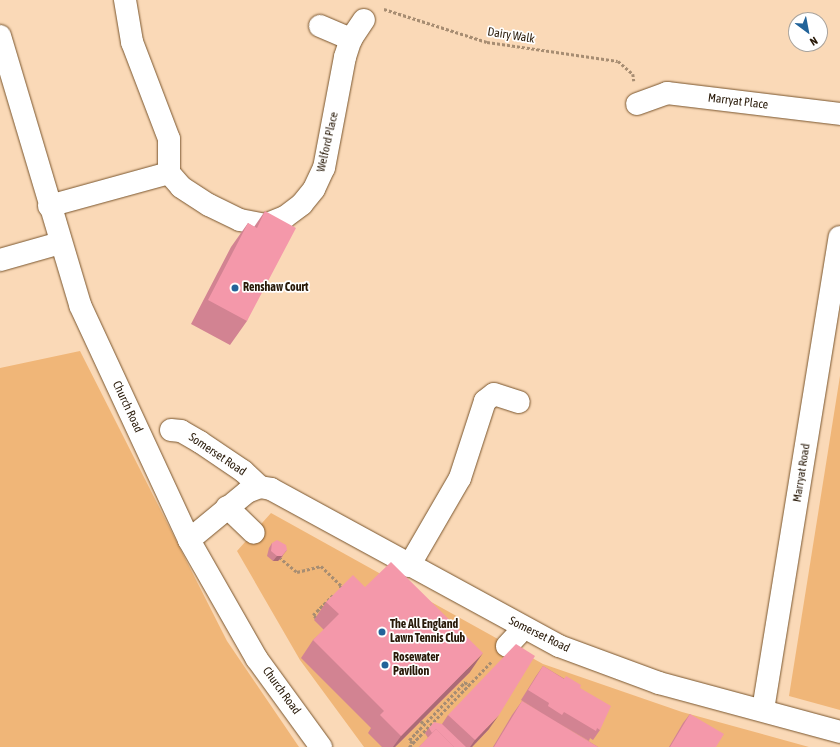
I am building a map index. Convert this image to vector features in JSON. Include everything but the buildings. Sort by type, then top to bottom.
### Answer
[{"type":"street","points":[[49,206],[168,173],[169,140],[132,42],[125,0]]},
{"type":"street","name":"Welford Place","points":[[168,173],[181,187],[209,205],[240,220],[265,225],[285,217],[302,204],[314,189],[324,168],[346,57],[351,39],[364,20]]},
{"type":"street","points":[[320,26],[351,39]]},
{"type":"street","name":"Church Road","points":[[0,36],[60,243],[80,305],[189,540],[257,659],[321,747]]},
{"type":"street","name":"Marryat Place","points":[[637,104],[667,93],[840,114]]},
{"type":"street","name":"Marryat Road","points":[[763,710],[835,297],[840,236]]},
{"type":"street","points":[[0,260],[60,243]]},
{"type":"street","points":[[409,566],[460,478],[485,401],[494,394],[519,402]]},
{"type":"street","name":"Somerset Road","points":[[171,430],[181,431],[200,442],[243,471],[260,487],[284,494],[409,566],[560,646],[659,683],[840,732]]},
{"type":"street","name":"Somerset Road","points":[[189,540],[247,492],[260,487]]},
{"type":"street","points":[[227,507],[254,533]]},
{"type":"street","points":[[507,646],[524,628]]},
{"type":"path","name":"Dairy Walk","points":[[364,20],[371,5],[486,42],[618,61],[633,74],[637,104]]},
{"type":"path","points":[[254,533],[293,570],[300,573],[315,566],[321,566],[342,586],[313,615],[316,618]]},
{"type":"path","points":[[409,747],[507,646]]},
{"type":"path","points":[[412,743],[409,740],[424,724],[465,682],[468,685]]},
{"type":"path","points":[[421,721],[424,724]]},
{"type":"path","points":[[426,728],[432,733]]},
{"type":"shaded area","points":[[80,351],[227,641],[299,747],[0,747],[0,368]]},
{"type":"shaded area","points":[[840,376],[840,710],[789,696]]},
{"type":"shaded area","name":"The All England Lawn Tennis Club","points":[[271,513],[543,664],[682,712],[809,747],[364,747],[300,660],[237,551]]},
{"type":"place","name":"Renshaw Court","points":[[235,288]]},
{"type":"place","name":"The All England Lawn Tennis Club","points":[[382,632]]},
{"type":"place","name":"Rosewater Pavilion","points":[[385,665]]}]
